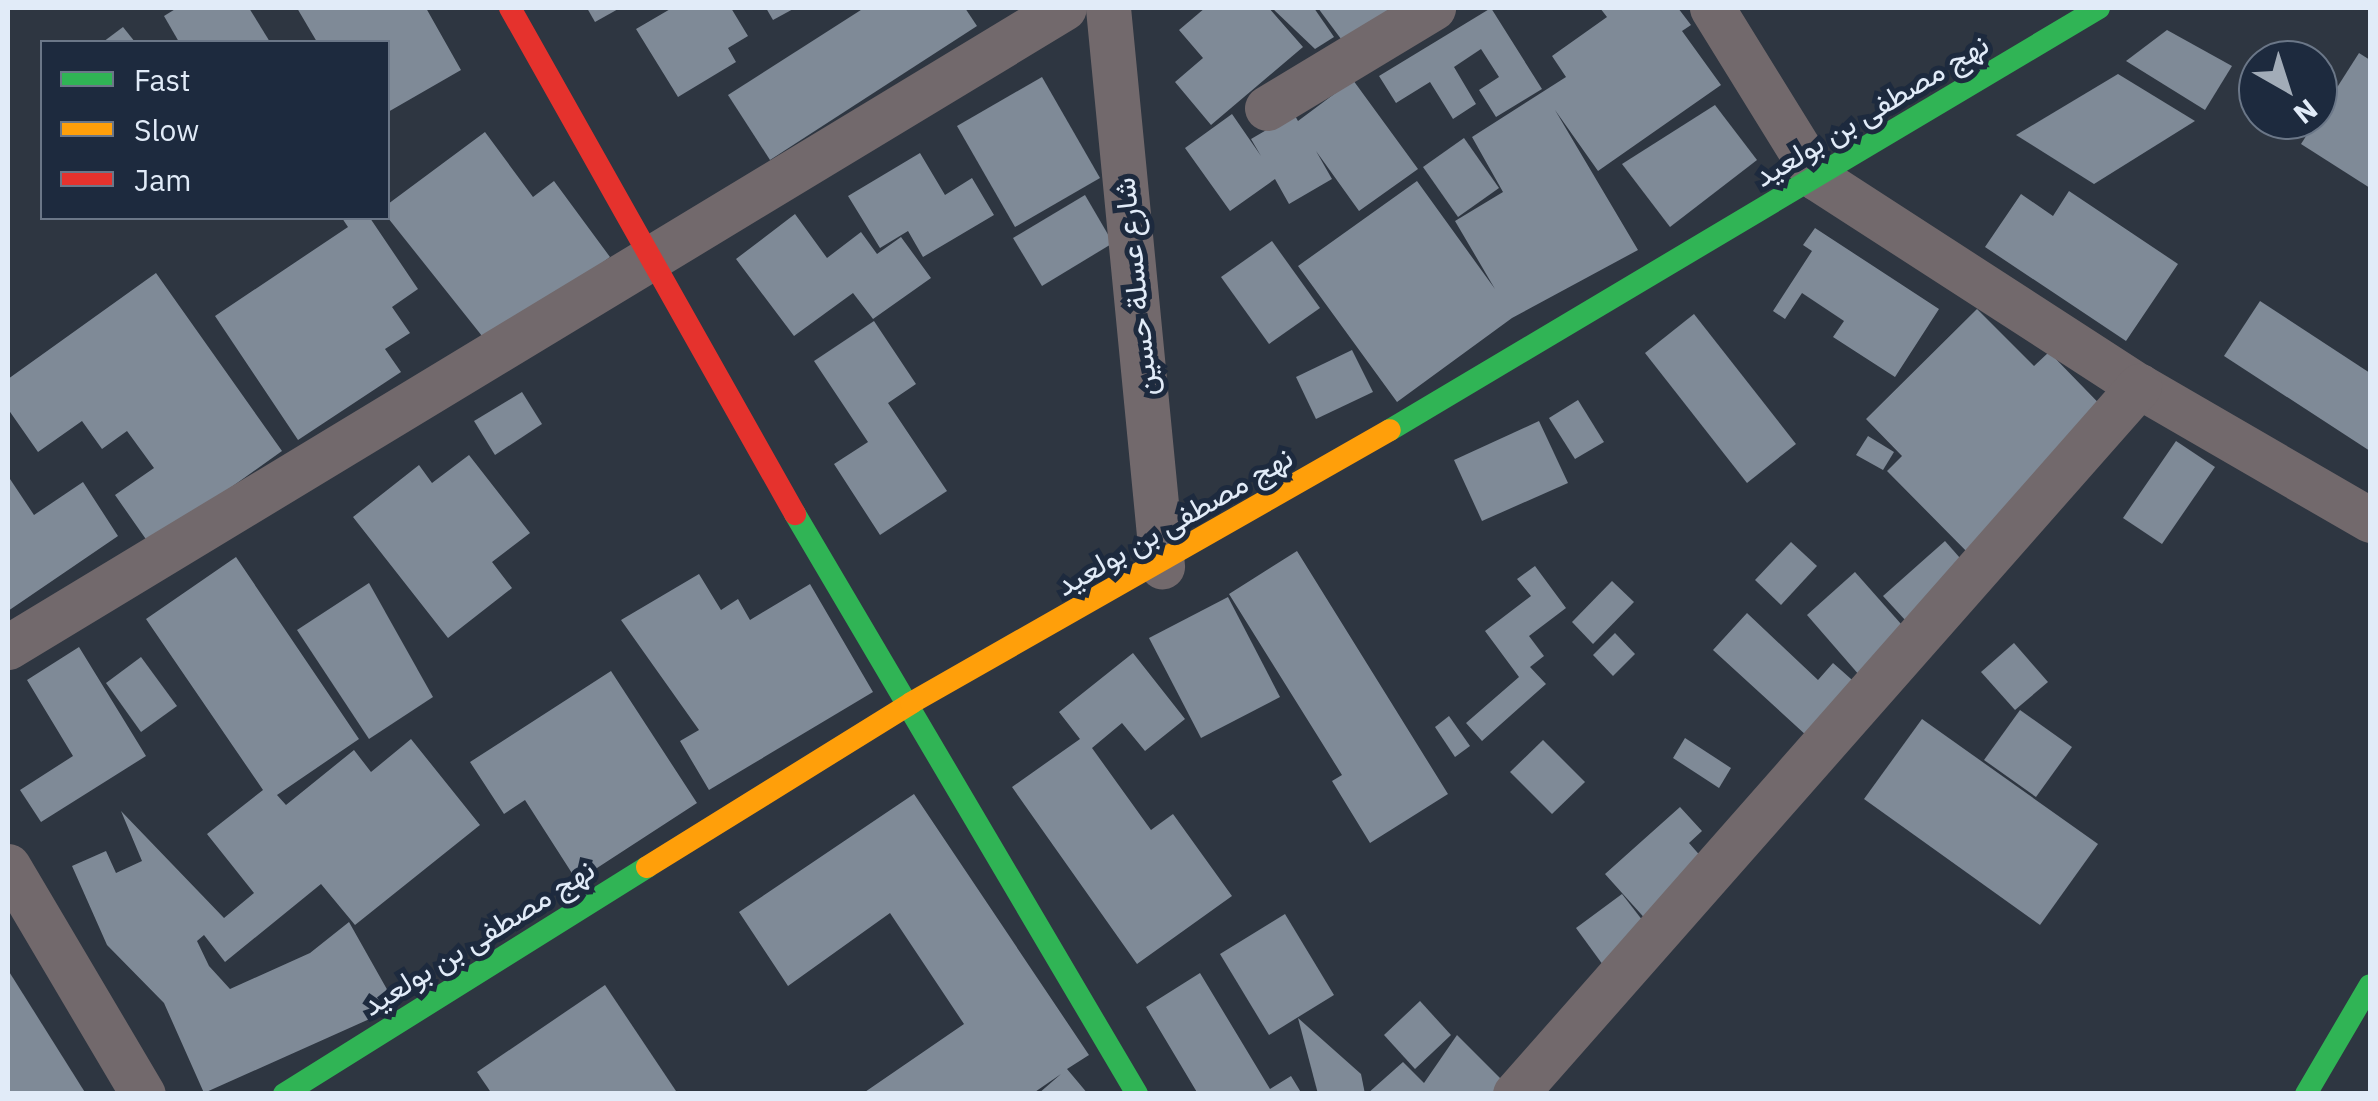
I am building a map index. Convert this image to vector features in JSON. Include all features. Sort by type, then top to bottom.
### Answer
[{"type":"main road","points":[[510,8],[646,261],[911,703],[1138,1094]]},
{"type":"main road","name":"نهج مصطفى بن بولعيد","points":[[284,1094],[911,703],[1162,566],[2099,8]]},
{"type":"main road","points":[[2306,1094],[2370,985]]},
{"type":"street","points":[[8,647],[1064,8]]},
{"type":"street","name":"شارع عسلة حسين","points":[[1108,8],[1162,566]]},
{"type":"street","points":[[1267,108],[1433,8]]},
{"type":"street","points":[[1712,8],[1817,178],[2139,386],[2370,520]]},
{"type":"street","points":[[1515,1094],[2139,386]]},
{"type":"street","points":[[8,866],[142,1094]]},
{"type":"building","points":[[177,8],[249,8],[269,40],[178,40],[164,16]]},
{"type":"building","points":[[297,8],[426,8],[461,70],[390,111],[390,40],[316,40]]},
{"type":"building","points":[[587,8],[620,8],[595,22]]},
{"type":"building","points":[[672,8],[731,8],[748,36],[728,48],[736,62],[678,97],[636,29]]},
{"type":"building","points":[[766,8],[795,8],[773,20]]},
{"type":"building","points":[[864,8],[965,8],[977,26],[770,160],[728,95]]},
{"type":"building","points":[[1205,8],[1269,8],[1303,47],[1211,125],[1175,82],[1203,58],[1179,30]]},
{"type":"building","points":[[1272,8],[1314,8],[1334,37],[1315,49]]},
{"type":"building","points":[[1318,8],[1391,8],[1344,43]]},
{"type":"building","points":[[1491,8],[1542,89],[1496,117],[1479,90],[1499,77],[1481,49],[1454,67],[1476,104],[1453,119],[1430,82],[1396,103],[1379,76]]},
{"type":"building","points":[[1600,8],[1678,8],[1691,25],[1682,31],[1721,85],[1598,171],[1555,110],[1638,250],[1512,318],[1397,402],[1298,266],[1417,181],[1495,289],[1455,221],[1503,192],[1472,137],[1566,77],[1552,56],[1607,17]]},
{"type":"building","points":[[123,27],[133,40],[106,40]]},
{"type":"building","points":[[2167,30],[2232,66],[2205,110],[2126,61]]},
{"type":"building","points":[[2359,53],[2370,60],[2370,188],[2301,144],[2304,140],[2338,140],[2338,86]]},
{"type":"building","points":[[2118,74],[2195,121],[2094,184],[2016,135]]},
{"type":"building","points":[[1042,77],[1100,178],[1015,227],[957,126]]},
{"type":"building","points":[[1353,80],[1418,169],[1359,211],[1316,151],[1332,179],[1289,204],[1275,179],[1230,211],[1185,148],[1232,114],[1261,156],[1251,139],[1294,114],[1298,121]]},
{"type":"building","points":[[1715,105],[1757,160],[1670,227],[1622,164]]},
{"type":"building","points":[[485,132],[533,197],[554,181],[610,257],[490,346],[390,220],[390,203]]},
{"type":"building","points":[[1464,138],[1499,188],[1458,217],[1423,167]]},
{"type":"building","points":[[920,153],[945,195],[972,178],[994,215],[923,257],[908,231],[880,248],[848,196]]},
{"type":"building","points":[[2069,191],[2178,264],[2126,341],[1985,247],[2021,194],[2053,216]]},
{"type":"building","points":[[1085,195],[1113,243],[1042,286],[1013,238]]},
{"type":"building","points":[[795,214],[827,258],[861,232],[877,254],[901,237],[931,278],[873,319],[853,293],[794,336],[736,259]]},
{"type":"building","points":[[343,220],[371,220],[418,289],[392,307],[410,333],[385,349],[401,372],[298,440],[215,316],[348,227]]},
{"type":"building","points":[[1815,228],[1939,309],[1895,377],[1833,337],[1844,321],[1802,293],[1785,319],[1773,311],[1812,251],[1803,245]]},
{"type":"building","points":[[1272,241],[1320,308],[1269,344],[1221,277]]},
{"type":"building","points":[[156,273],[282,451],[150,545],[115,495],[154,468],[127,431],[102,449],[82,421],[38,452],[8,409],[8,379]]},
{"type":"building","points":[[2260,301],[2370,373],[2370,451],[2224,356]]},
{"type":"building","points":[[1977,309],[2034,366],[2049,352],[2120,425],[1979,564],[1887,471],[1902,456],[1866,419]]},
{"type":"building","points":[[1694,314],[1796,444],[1747,483],[1645,353]]},
{"type":"building","points":[[874,321],[916,384],[888,403],[947,491],[880,535],[834,464],[868,442],[814,361]]},
{"type":"building","points":[[1352,350],[1373,392],[1316,419],[1296,377]]},
{"type":"building","points":[[522,392],[542,424],[495,455],[474,421]]},
{"type":"building","points":[[1578,400],[1604,442],[1575,459],[1549,418]]},
{"type":"building","points":[[1539,421],[1568,483],[1482,521],[1454,460]]},
{"type":"building","points":[[1868,436],[1894,452],[1883,470],[1856,455]]},
{"type":"building","points":[[2176,441],[2215,467],[2162,544],[2123,518]]},
{"type":"building","points":[[469,455],[530,533],[492,562],[512,588],[448,638],[353,517],[419,465],[432,483]]},
{"type":"building","points":[[8,476],[34,515],[83,482],[118,536],[8,611]]},
{"type":"building","points":[[1945,541],[1968,567],[1906,621],[1883,596]]},
{"type":"building","points":[[1791,542],[1817,566],[1781,605],[1755,580]]},
{"type":"building","points":[[1297,551],[1448,794],[1370,843],[1332,781],[1342,775],[1229,594]]},
{"type":"building","points":[[236,557],[359,739],[277,795],[286,805],[354,750],[371,772],[411,739],[480,825],[355,925],[321,884],[225,962],[204,935],[197,941],[209,966],[230,989],[310,953],[349,922],[393,1000],[374,1017],[204,1093],[164,1003],[107,945],[72,866],[106,851],[116,873],[142,861],[121,811],[224,918],[254,893],[207,834],[263,790],[146,619]]},
{"type":"building","points":[[1535,566],[1566,608],[1529,636],[1544,656],[1530,667],[1546,684],[1482,741],[1466,723],[1519,677],[1485,631],[1531,596],[1517,579]]},
{"type":"building","points":[[1855,572],[1909,633],[1860,676],[1807,615]]},
{"type":"building","points":[[699,574],[721,610],[738,599],[750,620],[810,584],[873,692],[709,790],[680,741],[699,730],[621,620]]},
{"type":"building","points":[[1612,581],[1634,602],[1593,644],[1572,622]]},
{"type":"building","points":[[369,583],[433,697],[369,739],[297,630]]},
{"type":"building","points":[[1228,597],[1280,697],[1201,738],[1149,638]]},
{"type":"building","points":[[1747,613],[1818,680],[1833,663],[1868,694],[1819,747],[1713,650]]},
{"type":"building","points":[[1615,633],[1635,654],[1613,676],[1593,655]]},
{"type":"building","points":[[2014,643],[2048,682],[2015,710],[1981,672]]},
{"type":"building","points":[[79,647],[146,756],[41,822],[20,790],[73,756],[27,680]]},
{"type":"building","points":[[1133,653],[1185,719],[1145,751],[1122,723],[1092,748],[1151,830],[1173,814],[1232,896],[1137,964],[1012,787],[1080,739],[1059,712]]},
{"type":"building","points":[[141,657],[177,706],[141,732],[106,683]]},
{"type":"building","points":[[611,671],[697,803],[577,881],[525,800],[504,814],[470,762]]},
{"type":"building","points":[[2020,710],[2072,747],[2036,797],[1984,760]]},
{"type":"building","points":[[1449,716],[1470,746],[1455,757],[1435,727]]},
{"type":"building","points":[[1922,719],[2098,844],[2040,925],[1864,799]]},
{"type":"building","points":[[1685,738],[1731,768],[1719,788],[1673,758]]},
{"type":"building","points":[[1543,740],[1585,782],[1552,814],[1510,772]]},
{"type":"building","points":[[914,794],[1089,1055],[1067,1069],[1088,1094],[1038,1094],[1061,1074],[1032,1094],[862,1094],[964,1024],[890,913],[788,986],[739,912]]},
{"type":"building","points":[[1680,807],[1702,831],[1689,843],[1711,868],[1649,923],[1605,874]]},
{"type":"building","points":[[1622,894],[1650,930],[1603,965],[1576,928]]},
{"type":"building","points":[[1285,914],[1334,995],[1269,1035],[1220,954]]},
{"type":"building","points":[[8,970],[86,1094],[8,1094]]},
{"type":"building","points":[[1200,973],[1270,1089],[1291,1076],[1302,1094],[1198,1094],[1146,1007]]},
{"type":"building","points":[[605,985],[678,1094],[492,1094],[477,1072]]},
{"type":"building","points":[[1420,1001],[1451,1035],[1415,1069],[1384,1035]]},
{"type":"building","points":[[1298,1018],[1361,1074],[1365,1094],[1318,1094]]},
{"type":"building","points":[[1457,1035],[1516,1094],[1367,1094],[1403,1062],[1424,1083]]},
{"type":"traffic: fast","points":[[1390,430],[2099,8]]},
{"type":"traffic: fast","points":[[795,514],[1137,1094]]},
{"type":"traffic: fast","points":[[284,1094],[647,867]]},
{"type":"traffic: fast","points":[[2306,1094],[2370,985]]},
{"type":"traffic: slow","points":[[647,867],[911,703],[1390,430]]},
{"type":"traffic: jam","points":[[510,8],[795,514]]}]
